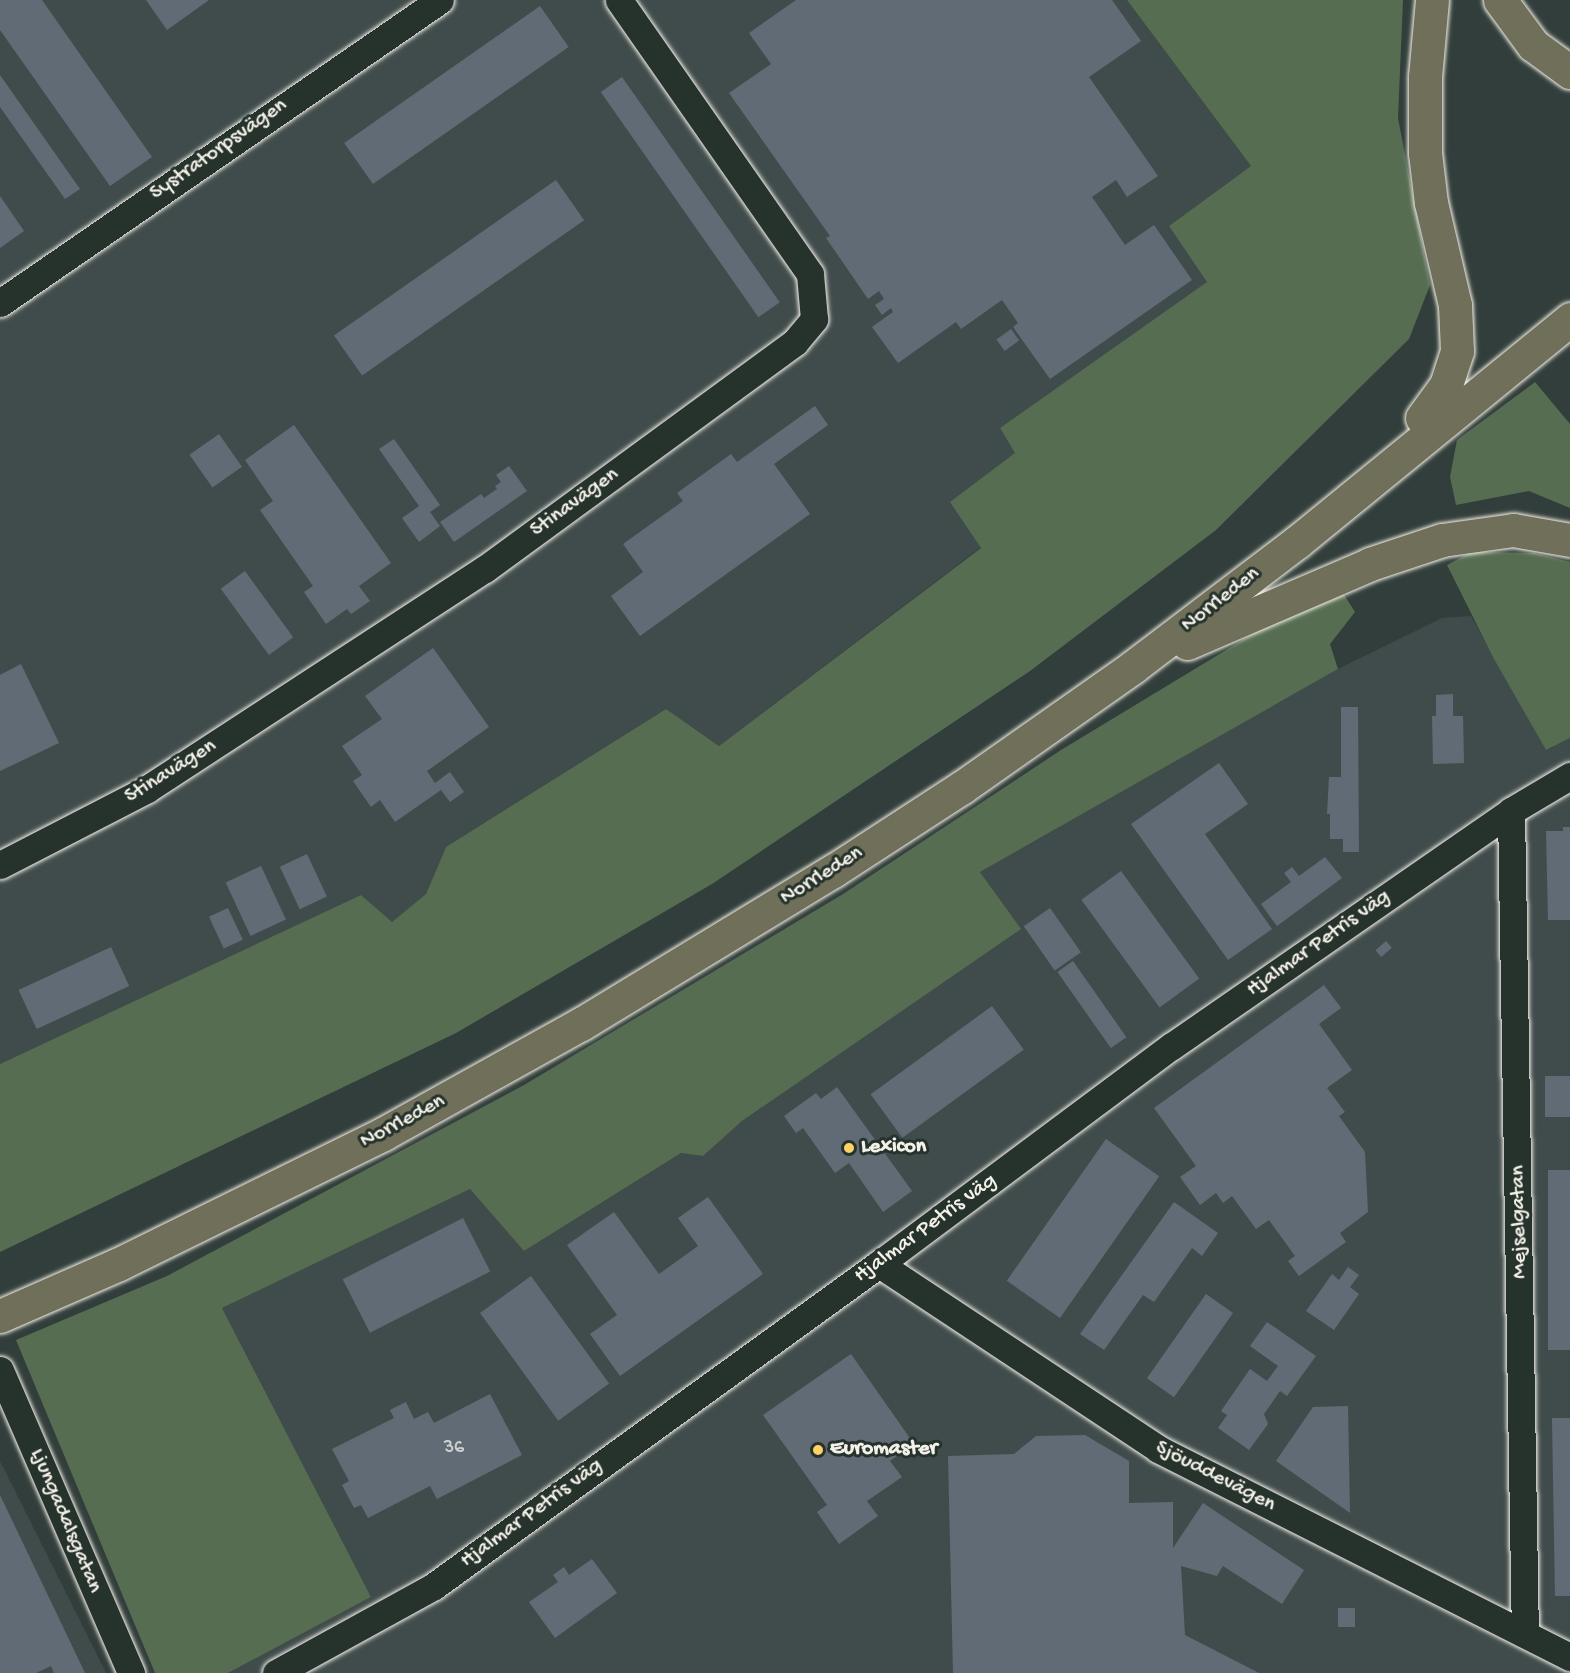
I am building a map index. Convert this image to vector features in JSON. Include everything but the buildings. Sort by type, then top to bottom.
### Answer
[{"type":"highway","points":[[1422,418],[1446,385],[1457,351],[1455,305],[1431,203],[1425,153],[1425,77],[1432,0]]},
{"type":"highway","points":[[1500,0],[1533,45],[1570,72]]},
{"type":"highway","name":"Norrleden","points":[[0,1296],[143,1232],[373,1118],[714,924],[860,832],[1121,652],[1422,418],[1570,299]]},
{"type":"highway","name":"Norrleden","points":[[0,1316],[259,1196],[383,1134],[581,1024],[961,788],[1133,667],[1297,542],[1570,319]]},
{"type":"highway","points":[[1133,667],[1370,564],[1442,540],[1514,530],[1570,540]]},
{"type":"street","name":"Systratorpsvägen","points":[[0,303],[440,0]]},
{"type":"street","name":"Stinavägen","points":[[0,865],[147,789],[485,569],[795,342],[814,319],[810,274],[620,0]]},
{"type":"street","name":"Hjalmar Petris väg","points":[[276,1673],[434,1586],[879,1264],[1172,1046],[1511,811],[1570,776]]},
{"type":"street","name":"Mejselgatan","points":[[1511,811],[1525,1634]]},
{"type":"street","name":"Sjöuddevägen","points":[[879,1264],[1158,1449],[1570,1657]]},
{"type":"street","name":"Ljungadalsgatan","points":[[2,1374],[131,1673]]},
{"type":"shaded area","points":[[0,0],[1127,0],[1251,166],[1169,226],[1208,282],[1000,428],[1015,453],[981,547],[719,746],[666,709],[446,847],[426,894],[391,923],[361,895],[0,1064]]},
{"type":"shaded area","points":[[1471,616],[1546,750],[1570,738],[1570,1673],[228,1673],[371,1597],[222,1308],[470,1189],[524,1251],[681,1153],[703,1156],[742,1121],[1020,928],[980,872],[1338,669],[1442,618]]},
{"type":"shaded area","points":[[0,1461],[106,1673],[0,1673]]},
{"type":"green space","points":[[1127,0],[1403,0],[1398,118],[1430,285],[1409,339],[1216,530],[1030,671],[712,884],[456,1033],[0,1252],[0,1064],[361,895],[392,922],[426,894],[446,847],[666,709],[719,746],[981,548],[950,502],[1015,453],[1000,428],[1207,282],[1169,226],[1251,166]]},
{"type":"green space","points":[[1535,382],[1570,424],[1570,508],[1529,491],[1456,505],[1450,477],[1457,440]]},
{"type":"green space","points":[[1471,552],[1534,553],[1570,562],[1570,738],[1546,750],[1494,659],[1447,565]]},
{"type":"green space","points":[[1343,593],[1355,612],[1330,644],[1338,669],[980,872],[1021,929],[742,1121],[703,1156],[681,1153],[524,1251],[470,1189],[222,1308],[371,1597],[228,1673],[155,1673],[16,1340],[167,1276],[524,1085],[843,894],[1061,750],[1279,618]]},
{"type":"place","name":"Lexicon","points":[[849,1148]]},
{"type":"place","name":"Euromaster","points":[[818,1450]]}]
